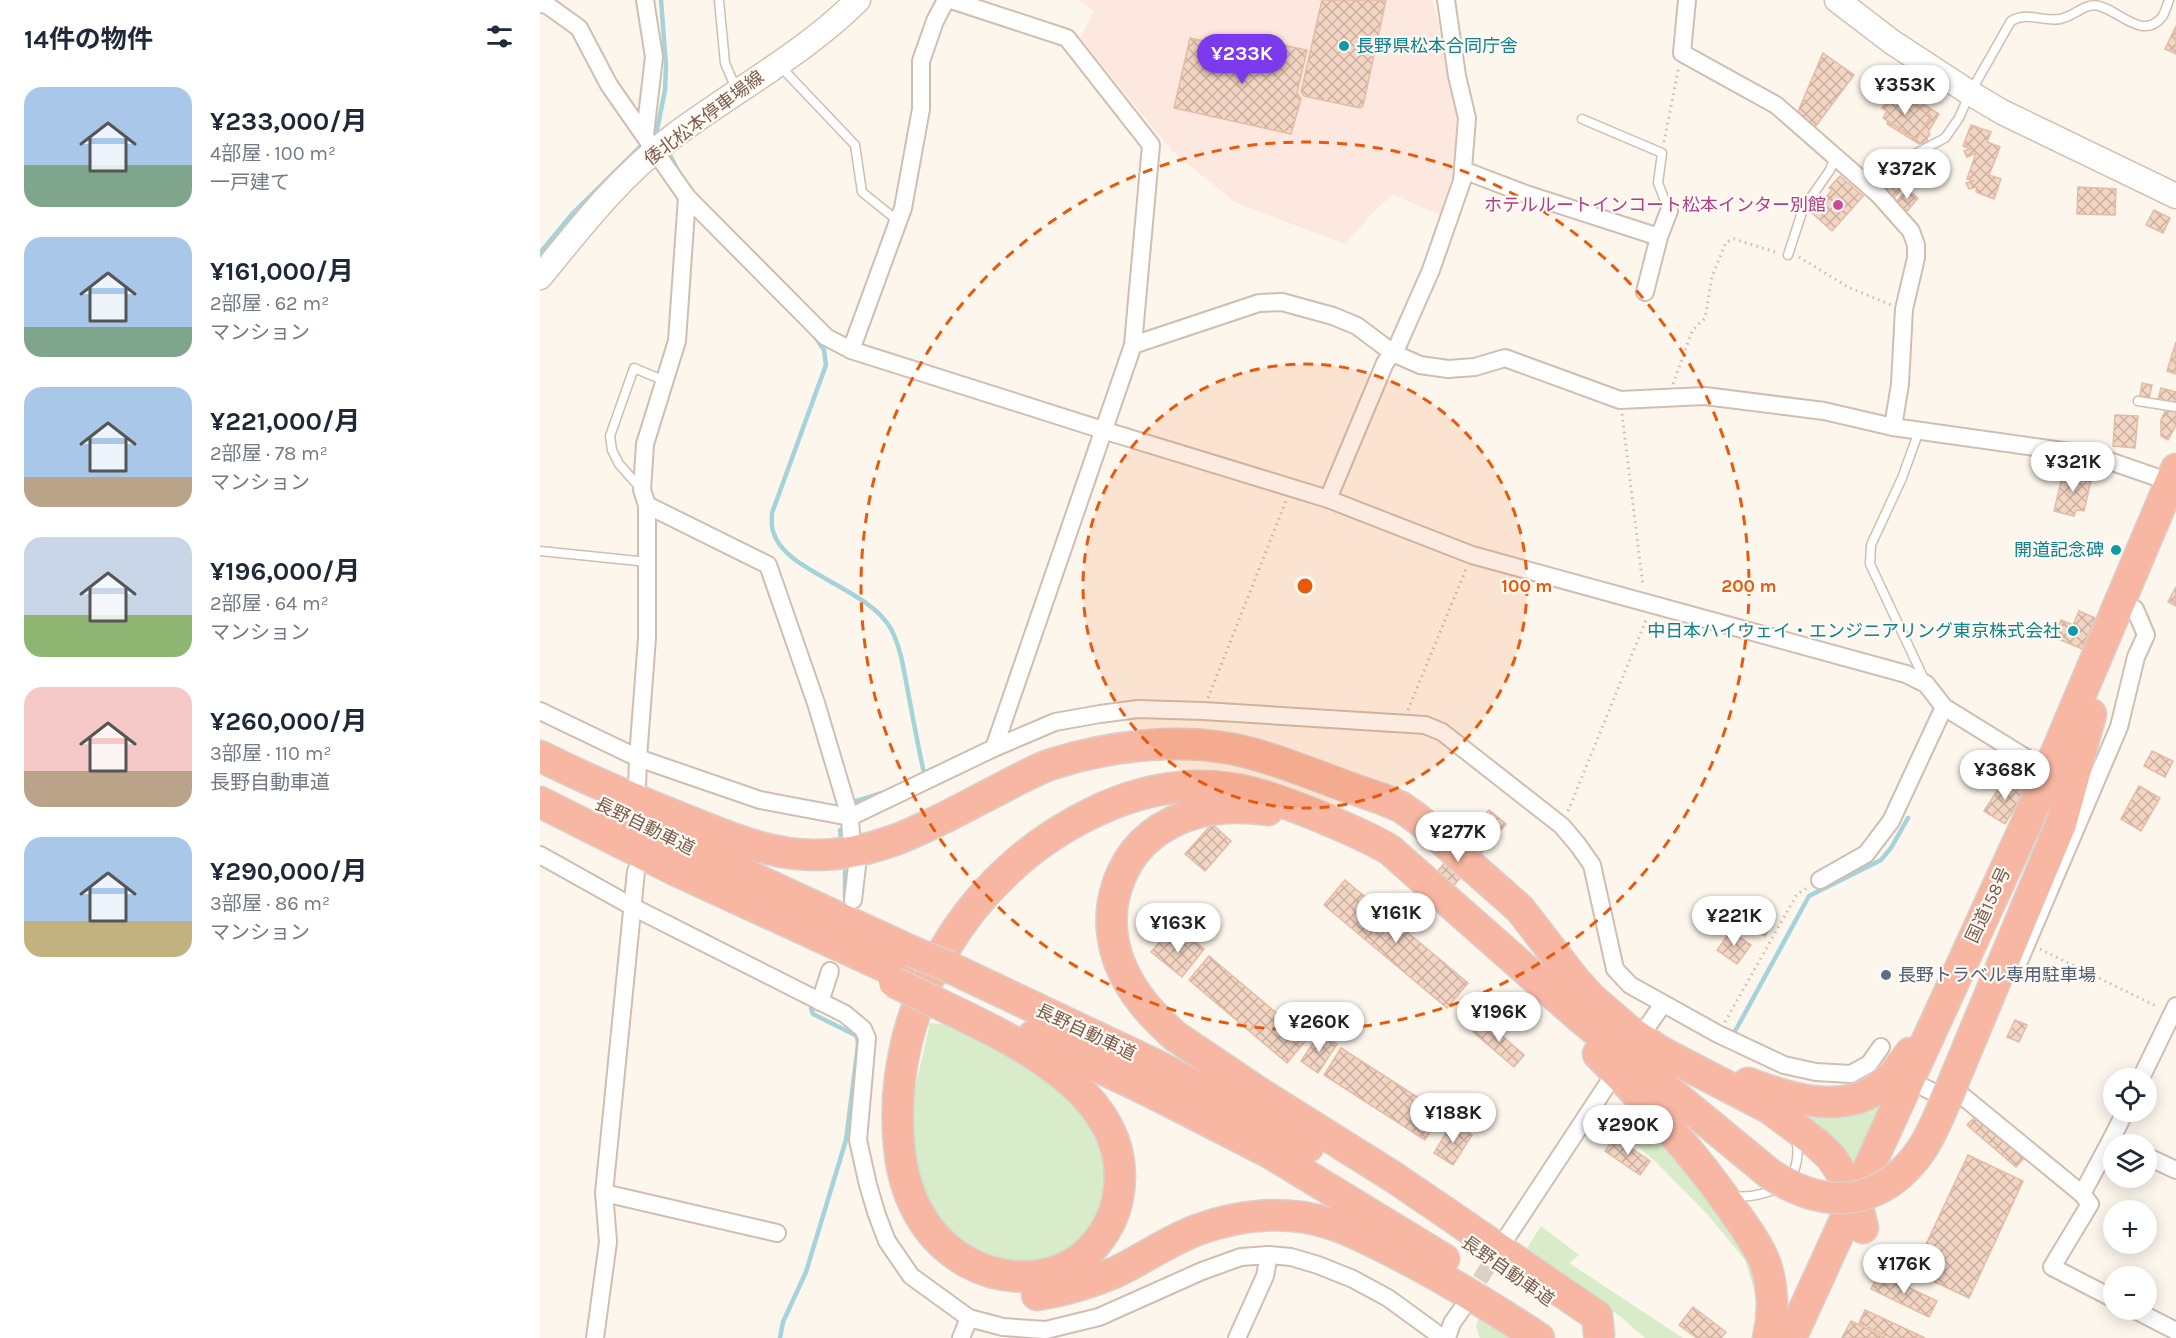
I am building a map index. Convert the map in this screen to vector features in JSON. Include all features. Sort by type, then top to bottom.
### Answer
[{"type":"highway","name":"国道158号","points":[[1791,1338],[2049,772],[2174,478]]},
{"type":"highway","name":"国道158号","points":[[1814,1338],[2091,714],[2176,513]]},
{"type":"highway","points":[[942,987],[1002,1035],[1051,1065],[1086,1097],[1113,1142],[1120,1176],[1116,1207],[1111,1221],[1093,1247],[1081,1258],[1066,1268],[1049,1274],[1011,1276],[993,1273],[959,1257],[932,1233],[916,1209],[905,1183],[897,1130],[899,1089],[907,1039],[916,1009],[931,975],[962,922],[1005,872],[1051,835],[1100,809],[1150,792],[1179,787],[1202,786],[1248,790],[1361,834],[1390,850],[1577,1015],[1770,1174],[1790,1187],[1826,1198],[1844,1198],[1866,1193],[1890,1183],[1907,1168],[1922,1149],[1958,1086],[2061,824],[2091,714]]},
{"type":"highway","points":[[540,756],[625,796],[746,843],[814,855],[842,854],[874,848],[902,838],[1047,766],[1080,756],[1134,746],[1195,746],[1248,753],[1363,793],[1401,807],[1418,819],[1520,909],[1590,997],[1628,1030],[1663,1053],[1769,1108],[1816,1143],[1841,1170],[1856,1199],[1863,1228]]},
{"type":"highway","points":[[1363,793],[1247,773],[1173,772],[1147,776],[1094,794],[1065,808],[1016,842],[992,864],[947,915],[916,967],[902,1004],[886,1063],[881,1097],[883,1155],[896,1207],[924,1250],[959,1277],[1003,1293],[1031,1295],[1057,1292],[1086,1284],[1117,1271],[1196,1230],[1230,1220],[1262,1215],[1293,1216],[1322,1222],[1359,1235],[1422,1267],[1539,1338]]},
{"type":"highway","name":"長野自動車道","points":[[540,773],[738,872],[901,969]]},
{"type":"highway","name":"長野自動車道","points":[[540,802],[677,871],[942,987],[1270,1153],[1446,1260],[1561,1338]]},
{"type":"highway","points":[[1361,834],[1304,817],[1256,808],[1213,810],[1191,814],[1170,822],[1136,849],[1124,867],[1117,885],[1112,924],[1114,944],[1120,963],[1142,1002],[1176,1036],[1544,1278],[1597,1316],[1602,1336]]},
{"type":"highway","points":[[1493,941],[1661,1119],[1688,1149],[1723,1195],[1741,1221],[1765,1264],[1772,1304],[1768,1338]]},
{"type":"highway","points":[[1663,1053],[1769,1091],[1807,1100],[1836,1101],[1857,1098],[1873,1092],[1898,1070],[1962,963]]},
{"type":"highway","name":"長野自動車道","points":[[942,987],[1160,1067],[1282,1131],[1454,1234],[1602,1336]]},
{"type":"main road","name":"倭北松本停車場線","points":[[540,278],[650,142],[737,91],[824,31],[858,0]]},
{"type":"main road","points":[[1841,1],[1892,42],[2002,112],[2176,196]]},
{"type":"street","points":[[645,0],[654,57],[650,142]]},
{"type":"street","points":[[851,350],[903,208],[921,109],[921,61],[935,21],[946,0]]},
{"type":"street","points":[[951,0],[1067,38],[1151,145],[1132,345],[994,748]]},
{"type":"street","points":[[1328,499],[1385,363],[1393,353],[1431,270],[1462,181],[1467,118],[1457,76],[1446,0]]},
{"type":"street","points":[[1687,0],[1682,53],[1776,105],[1864,181],[1906,224],[1914,237],[1917,258],[1904,309],[1900,384],[1893,427]]},
{"type":"street","points":[[540,4],[547,5],[579,28],[609,85],[687,197],[826,338],[851,350],[1328,499],[1472,555],[1905,674],[1926,684],[1944,707],[2049,772]]},
{"type":"street","points":[[1463,170],[1526,194],[1659,237]]},
{"type":"street","points":[[637,789],[647,638],[645,444],[677,341],[687,197]]},
{"type":"street","points":[[1645,292],[1659,237],[1669,211]]},
{"type":"street","points":[[1132,345],[1259,303],[1282,302],[1333,316],[1357,326],[1393,353],[1420,365],[1448,369],[1475,367],[1505,358],[1620,400],[1704,396],[1824,411],[1893,427],[2092,455],[2174,478]]},
{"type":"street","points":[[645,497],[768,565],[816,703],[849,817],[851,835]]},
{"type":"street","points":[[1925,1088],[1953,1102],[1958,1086],[2028,943],[2119,727],[2136,657],[2146,635],[2135,609]]},
{"type":"street","points":[[1820,880],[1866,854],[1891,821],[1944,707]]},
{"type":"street","points":[[540,711],[638,758],[760,800],[849,817],[994,748],[1055,722],[1100,714],[1138,709],[1203,711],[1425,725],[1442,732],[1562,826],[1578,844],[1592,865],[1615,969],[1630,986],[1718,1034],[1784,1065],[1816,1072],[1851,1074],[1869,1064],[1881,1047]]},
{"type":"street","points":[[540,855],[633,907],[845,1014],[863,1029],[867,1038],[858,1140],[868,1185],[887,1241],[911,1276],[969,1318],[1003,1327],[1046,1330],[1099,1317],[1202,1271],[1241,1257],[1269,1255],[1291,1257],[1353,1279],[1388,1298],[1445,1338],[1462,1308]]},
{"type":"street","points":[[853,900],[857,866]]},
{"type":"street","points":[[595,1338],[608,1242],[604,1193],[636,871]]},
{"type":"street","points":[[820,1002],[830,971]]},
{"type":"street","points":[[1647,1027],[1663,1004]]},
{"type":"street","points":[[2146,1068],[2174,1010]]},
{"type":"street","points":[[1505,1240],[1609,1082]]},
{"type":"street","points":[[1958,1086],[2082,1194],[2090,1204],[2052,1267],[2103,1293]]},
{"type":"street","points":[[2157,1161],[2176,1170]]},
{"type":"street","points":[[2082,1194],[2103,1162]]},
{"type":"street","points":[[604,1193],[777,1233]]},
{"type":"street","points":[[1237,1338],[1264,1276],[1269,1255]]},
{"type":"street","points":[[961,1338],[969,1318]]},
{"type":"street","points":[[2155,1320],[2176,1331]]},
{"type":"lane","points":[[719,0],[725,63],[737,91]]},
{"type":"lane","points":[[1864,181],[1945,138],[1959,118],[1970,93],[2011,21],[2021,15],[2062,19],[2085,7],[2097,5],[2111,10],[2127,21],[2142,26],[2152,24],[2161,18],[2169,0]]},
{"type":"lane","points":[[777,63],[855,145],[862,192],[898,221]]},
{"type":"lane","points":[[1582,119],[1662,153],[1658,183],[1669,211]]},
{"type":"lane","points":[[1788,255],[1803,209],[1830,170],[1835,157]]},
{"type":"lane","points":[[645,497],[619,464],[612,450],[610,436],[634,368],[664,381]]},
{"type":"lane","points":[[2138,401],[2176,407]]},
{"type":"lane","points":[[1919,431],[1902,478],[1871,545],[1870,564],[1926,684]]},
{"type":"lane","points":[[540,551],[648,562]]},
{"type":"lane","points":[[1723,1195],[1743,1197],[1765,1195],[1787,1184],[1795,1171],[1798,1153],[1796,1138],[1769,1108]]},
{"type":"path","points":[[1662,153],[1682,53]]},
{"type":"path","points":[[1671,397],[1687,340],[1692,331],[1705,318],[1712,277],[1726,242],[1734,238],[1807,260],[1848,287],[1904,309]]},
{"type":"path","points":[[1562,826],[1646,620],[1620,400]]},
{"type":"path","points":[[1203,711],[1291,489]]},
{"type":"path","points":[[1403,723],[1472,555]]},
{"type":"path","points":[[1718,1034],[1797,894],[1820,880]]},
{"type":"path","points":[[2028,943],[2174,1010]]},
{"type":"shaded area","points":[[1078,0],[1433,0],[1456,103],[1458,128],[1456,176],[1444,213],[1440,215],[1393,195],[1378,207],[1345,244],[1236,203],[1172,151],[1080,38],[1094,11]]},
{"type":"green space","points":[[930,1023],[955,1025],[1058,1083],[1102,1134],[1110,1194],[1090,1235],[1057,1260],[1003,1267],[940,1232],[914,1178],[911,1106]]},
{"type":"green space","points":[[1888,1097],[1856,1179],[1790,1115]]},
{"type":"green space","points":[[1633,1102],[1661,1129],[1758,1267],[1760,1320],[1745,1260],[1708,1215],[1657,1163],[1617,1128]]},
{"type":"green space","points":[[1541,1226],[1579,1255],[1569,1263],[1683,1338],[1645,1338],[1621,1317],[1527,1248]]},
{"type":"green space","points":[[1479,1317],[1515,1338],[1480,1338],[1476,1327]]},
{"type":"building","name":"長野県松本合同庁舎","points":[[1322,0],[1386,0],[1363,106],[1360,108],[1304,96],[1301,92]]},
{"type":"building","points":[[2176,26],[2176,54],[2165,49]]},
{"type":"building","points":[[1190,38],[1280,59],[1282,45],[1307,50],[1297,93],[1301,99],[1291,134],[1174,108]]},
{"type":"building","points":[[1823,53],[1854,75],[1815,127],[1797,114]]},
{"type":"building","points":[[1893,90],[1910,101],[1912,97],[1939,114],[1928,132],[1930,134],[1927,138],[1928,142],[1919,144],[1887,124],[1888,121],[1916,139],[1931,116],[1892,92]]},
{"type":"building","points":[[1892,92],[1931,116],[1916,139],[1883,118],[1887,111],[1882,108]]},
{"type":"building","points":[[1971,125],[1991,132],[1987,142],[2000,147],[1989,175],[2001,179],[1994,199],[1976,192],[1977,187],[1969,189],[1966,183],[1973,181],[1967,179],[1976,153],[1967,157],[1964,151],[1970,149],[1963,146]]},
{"type":"building","points":[[1918,160],[1930,168],[1917,182],[1906,173]]},
{"type":"building","points":[[1840,176],[1863,196],[1832,231],[1812,213],[1832,190],[1829,188]]},
{"type":"building","points":[[1893,176],[1904,187],[1894,198],[1883,188]]},
{"type":"building","points":[[2078,187],[2116,189],[2115,215],[2077,214]]},
{"type":"building","points":[[1907,189],[1918,198],[1907,211],[1896,202]]},
{"type":"building","points":[[2154,210],[2170,218],[2163,233],[2146,225]]},
{"type":"building","points":[[2176,342],[2176,374],[2167,371]]},
{"type":"building","points":[[2142,383],[2152,385],[2149,398],[2140,396]]},
{"type":"building","points":[[2161,388],[2176,392],[2176,404],[2158,400]]},
{"type":"building","points":[[2167,407],[2176,412],[2176,425],[2168,440],[2161,436],[2161,420]]},
{"type":"building","points":[[2115,415],[2138,416],[2135,448],[2113,446]]},
{"type":"building","points":[[2064,469],[2092,476],[2084,511],[2076,510],[2074,516],[2054,511]]},
{"type":"building","points":[[2176,587],[2176,606],[2168,602]]},
{"type":"building","name":"中日本ハイウェイ・エンジニアリング東京株式会社","points":[[2079,611],[2095,618],[2082,649],[2054,637],[2061,620],[2073,625]]},
{"type":"building","points":[[2152,751],[2173,761],[2165,777],[2144,766]]},
{"type":"building","points":[[2009,778],[2024,788],[2005,824],[1984,811]]},
{"type":"building","points":[[2139,786],[2160,798],[2141,831],[2121,819]]},
{"type":"building","points":[[1489,810],[1506,824],[1427,917],[1411,903]]},
{"type":"building","points":[[1212,824],[1231,841],[1205,871],[1185,854]]},
{"type":"building","points":[[1345,880],[1468,983],[1447,1008],[1324,905]]},
{"type":"building","points":[[1747,911],[1772,924],[1765,936],[1740,923]]},
{"type":"building","points":[[1731,931],[1751,945],[1737,964],[1717,950]]},
{"type":"building","points":[[1165,936],[1179,948],[1189,936],[1204,949],[1182,977],[1151,952]]},
{"type":"building","points":[[1209,956],[1307,1039],[1287,1063],[1189,980]]},
{"type":"building","points":[[1484,1020],[1524,1055],[1514,1067],[1473,1032]]},
{"type":"building","points":[[2015,1020],[2027,1025],[2019,1042],[2007,1037]]},
{"type":"building","points":[[1320,1033],[1337,1044],[1318,1073],[1301,1061]]},
{"type":"building","points":[[1341,1048],[1442,1113],[1425,1140],[1324,1075]]},
{"type":"building","points":[[1979,1113],[2027,1155],[2016,1167],[1967,1125]]},
{"type":"building","points":[[1452,1123],[1472,1135],[1453,1165],[1434,1153]]},
{"type":"building","points":[[1615,1137],[1650,1161],[1640,1175],[1605,1151]]},
{"type":"building","points":[[1968,1155],[2023,1181],[1969,1298],[1913,1272]]},
{"type":"building","points":[[1879,1273],[1937,1301],[1929,1317],[1871,1289]]},
{"type":"building","points":[[1693,1307],[1726,1332],[1721,1338],[1697,1338],[1679,1325]]},
{"type":"building","points":[[1865,1310],[1925,1338],[1891,1338],[1859,1323]]},
{"type":"building","points":[[1851,1321],[1886,1338],[1842,1338]]},
{"type":"waterway","points":[[540,253],[573,213],[657,130],[665,90],[666,66],[661,0]]},
{"type":"waterway","points":[[667,149],[678,171]]},
{"type":"waterway","points":[[816,338],[824,350],[826,365],[772,513],[772,529],[780,545],[792,558],[864,602],[880,614],[891,629],[904,668],[924,773],[921,775]]},
{"type":"waterway","points":[[850,803],[882,793]]},
{"type":"waterway","points":[[1733,1035],[1809,896],[1881,860],[1891,848],[1908,818]]},
{"type":"waterway","points":[[840,830],[841,839]]},
{"type":"waterway","points":[[845,871],[845,897]]},
{"type":"waterway","points":[[780,1338],[783,1322],[806,1272],[846,1140],[858,1045],[857,1036],[813,1014],[811,1009]]},
{"type":"tunnel","points":[[1467,1300],[1503,1243]]},
{"type":"place","name":"長野県松本合同庁舎","points":[[1344,46]]},
{"type":"place","name":"ホテルルートインコート松本インター別館","points":[[1838,205]]},
{"type":"place","name":"開道記念碑","points":[[2116,550]]},
{"type":"place","name":"中日本ハイウェイ・エンジニアリング東京株式会社","points":[[2073,631]]},
{"type":"place","name":"長野トラベル専用駐車場","points":[[1886,975]]}]
